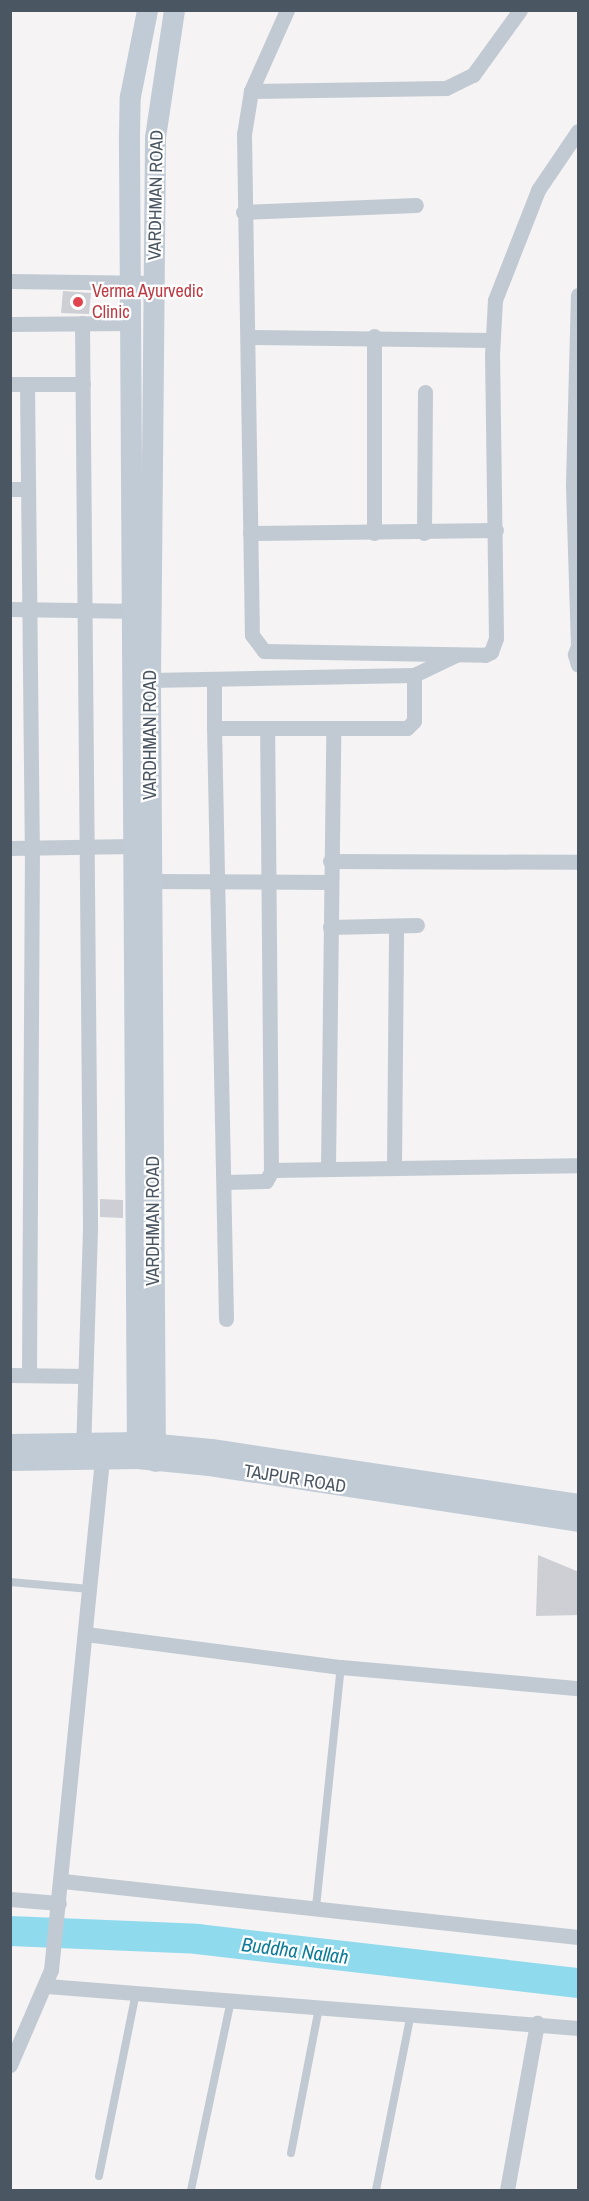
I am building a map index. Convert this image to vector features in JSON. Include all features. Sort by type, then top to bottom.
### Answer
[{"type":"street","name":"VARDHMAN ROAD","points":[[146,1451],[151,881],[150,680],[142,611],[130,323],[130,96],[147,10]]},
{"type":"street","name":"VARDHMAN ROAD","points":[[146,1451],[134,846],[155,283],[155,137],[174,10]]},
{"type":"street","points":[[287,10],[251,91],[244,134],[243,212],[248,337],[252,634],[258,648],[269,652],[485,655],[494,646],[496,530],[492,340],[498,284],[524,218],[554,162],[579,130]]},
{"type":"street","points":[[251,91],[446,88],[473,75],[520,10]]},
{"type":"street","points":[[243,212],[416,206]]},
{"type":"street","points":[[10,281],[155,283]]},
{"type":"street","points":[[579,295],[576,431],[578,646],[575,657],[579,665]]},
{"type":"street","points":[[10,324],[130,323]]},
{"type":"street","points":[[10,2065],[47,1986],[51,1970],[63,1881],[90,1589],[93,1450],[85,1376],[90,1228],[82,324]]},
{"type":"street","points":[[248,337],[374,336],[492,340]]},
{"type":"street","points":[[374,336],[374,533]]},
{"type":"street","points":[[10,384],[82,384]]},
{"type":"street","points":[[27,384],[32,848],[30,1375]]},
{"type":"street","points":[[424,533],[425,392]]},
{"type":"street","points":[[10,489],[28,489]]},
{"type":"street","points":[[250,533],[424,533],[496,530]]},
{"type":"street","points":[[10,609],[142,611]]},
{"type":"street","points":[[150,680],[214,681],[414,675],[456,655]]},
{"type":"street","points":[[214,728],[411,727],[414,675]]},
{"type":"street","points":[[214,681],[215,880],[225,1182],[226,1319]]},
{"type":"street","points":[[225,1182],[266,1181],[271,1170],[267,728]]},
{"type":"street","points":[[328,1168],[333,728]]},
{"type":"street","points":[[10,848],[134,846]]},
{"type":"street","points":[[330,861],[579,862]]},
{"type":"street","points":[[151,881],[330,882]]},
{"type":"street","points":[[330,927],[417,925]]},
{"type":"street","points":[[394,1167],[396,926]]},
{"type":"street","points":[[271,1170],[579,1165]]},
{"type":"street","points":[[10,1375],[85,1376]]},
{"type":"street","name":"TAJPUR ROAD","points":[[10,1444],[93,1450],[211,1449],[579,1504]]},
{"type":"street","name":"TAJPUR ROAD","points":[[10,1461],[93,1450]]},
{"type":"street","name":"TAJPUR ROAD","points":[[146,1451],[209,1465],[579,1521]]},
{"type":"street","points":[[86,1634],[341,1667],[579,1688]]},
{"type":"street","points":[[63,1881],[578,1933]]},
{"type":"street","points":[[10,1899],[59,1908]]},
{"type":"street","points":[[47,1986],[319,2008],[412,2012],[579,2028]]},
{"type":"street","points":[[507,2190],[537,2023]]},
{"type":"lane","points":[[10,1582],[90,1589]]},
{"type":"lane","points":[[316,1907],[341,1667]]},
{"type":"lane","points":[[99,2175],[136,1993]]},
{"type":"lane","points":[[190,2190],[231,2000]]},
{"type":"lane","points":[[291,2152],[319,2008]]},
{"type":"lane","points":[[376,2190],[412,2012]]},
{"type":"building","points":[[63,291],[91,293],[89,314],[61,313]]},
{"type":"building","points":[[100,1199],[123,1200],[123,1218],[100,1217]]},
{"type":"building","points":[[538,1555],[579,1572],[579,1615],[536,1616]]},
{"type":"waterway","name":"Buddha Nallah","points":[[10,1931],[197,1939],[578,1983]]},
{"type":"place","name":"Verma Ayurvedic Clinic","points":[[78,302]]}]
